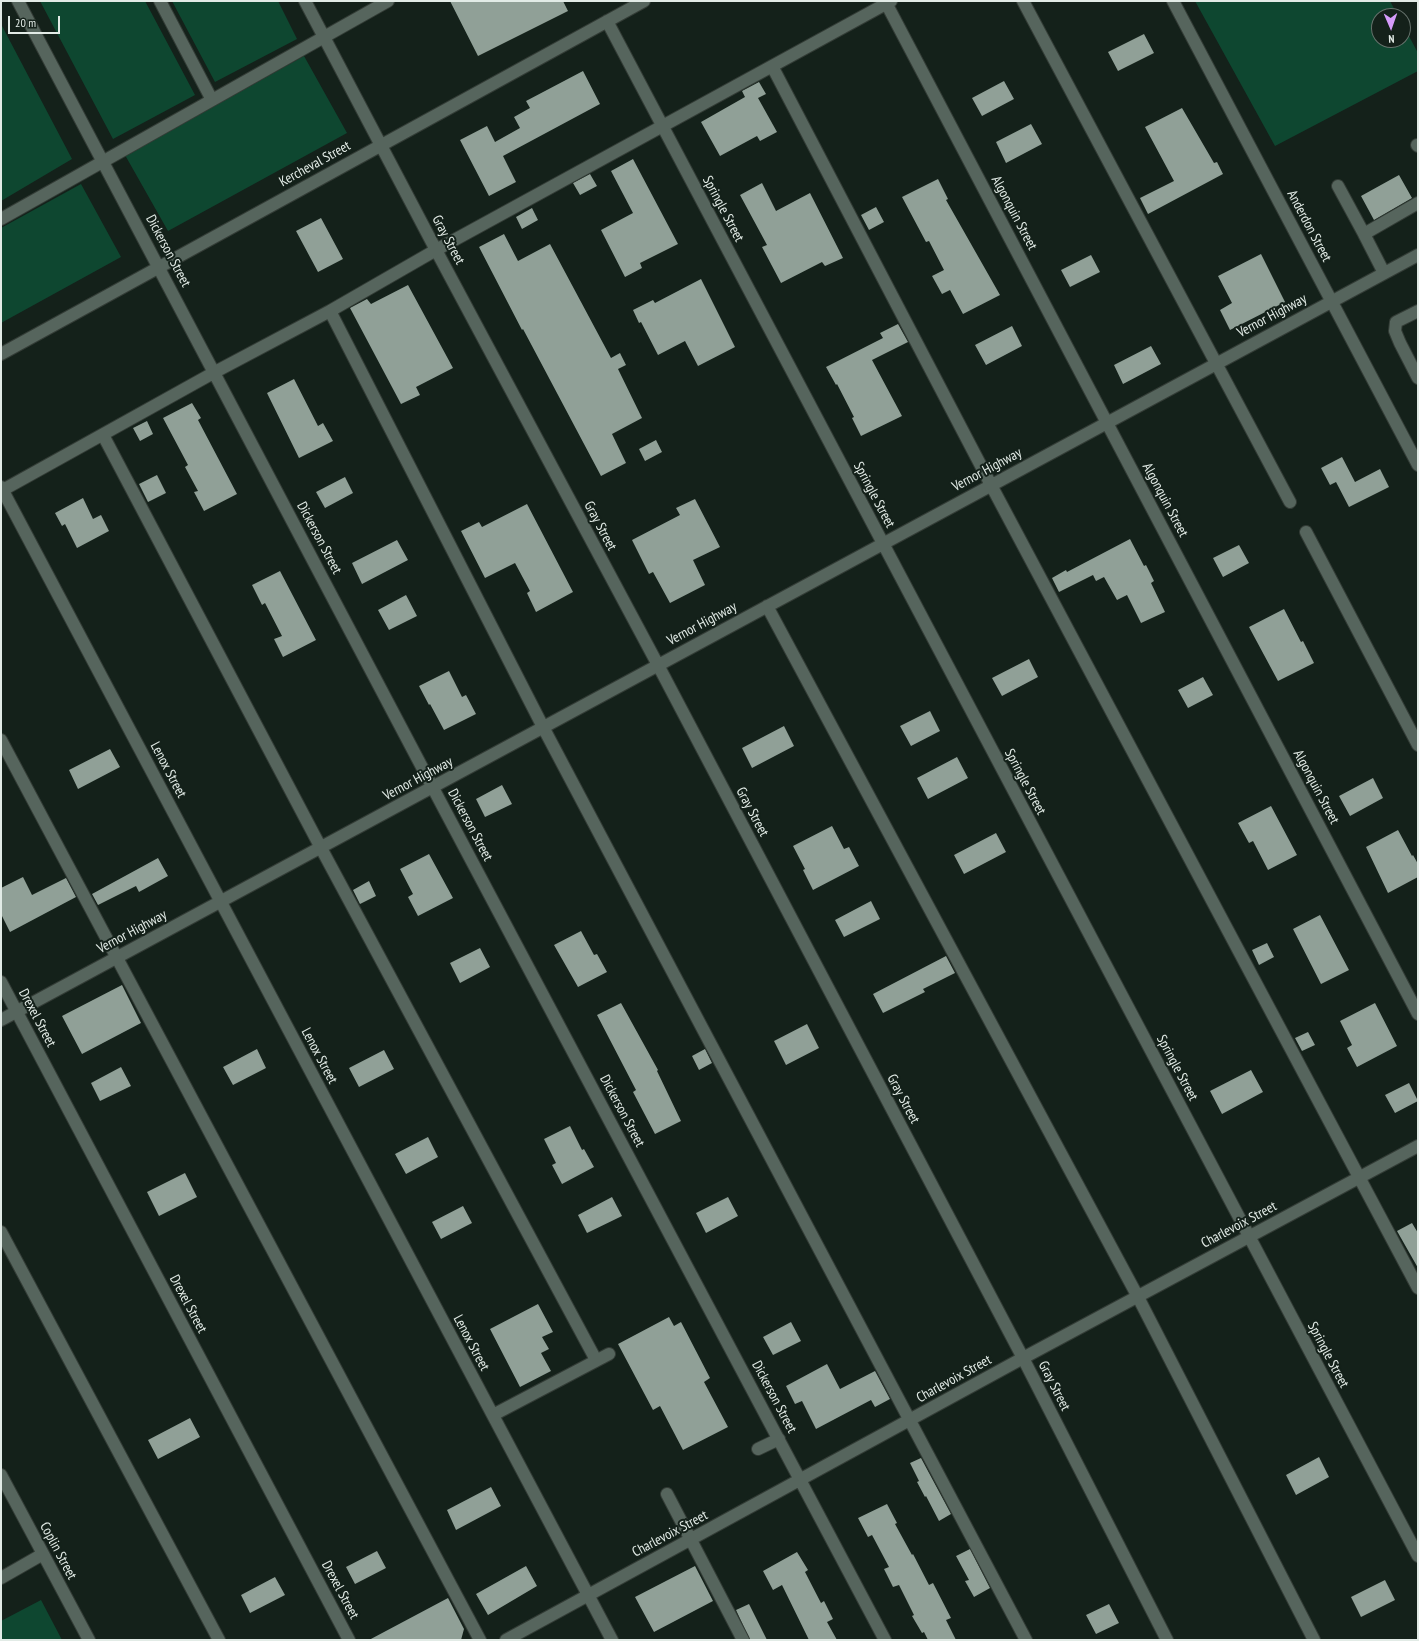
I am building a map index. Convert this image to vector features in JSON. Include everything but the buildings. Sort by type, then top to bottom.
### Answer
[{"type":"street","name":"Dickerson Street","points":[[18,1],[885,1640]]},
{"type":"street","points":[[160,1],[212,100]]},
{"type":"street","name":"Gray Street","points":[[305,1],[436,250],[658,665],[1023,1358],[1167,1640]]},
{"type":"street","points":[[1,219],[388,1]]},
{"type":"street","name":"Kercheval Street","points":[[1,354],[644,1]]},
{"type":"street","points":[[1023,1],[1290,502]]},
{"type":"street","name":"Anderdon Street","points":[[1173,1],[1418,465]]},
{"type":"street","points":[[2,490],[215,372],[330,311],[436,250],[887,2]]},
{"type":"street","name":"Algonquin Street","points":[[887,2],[1418,1014]]},
{"type":"street","name":"Springle Street","points":[[607,21],[1418,1556]]},
{"type":"street","points":[[772,66],[991,485],[1418,1288]]},
{"type":"street","points":[[1338,186],[1384,273]]},
{"type":"street","points":[[1364,234],[1418,203]]},
{"type":"street","name":"Vernor Highway","points":[[1,1020],[1418,255]]},
{"type":"street","points":[[330,311],[543,727],[1026,1640]]},
{"type":"street","points":[[1418,311],[1396,322],[1395,331],[1418,378]]},
{"type":"street","points":[[103,435],[320,848],[596,1360]]},
{"type":"street","name":"Lenox Street","points":[[2,490],[612,1640]]},
{"type":"street","points":[[1306,532],[1418,745]]},
{"type":"street","points":[[767,606],[1138,1297],[1314,1640]]},
{"type":"street","points":[[1,740],[480,1640]]},
{"type":"street","name":"Drexel Street","points":[[1,982],[349,1640]]},
{"type":"street","name":"Charlevoix Street","points":[[506,1640],[1023,1358],[1418,1146]]},
{"type":"street","points":[[1,1232],[219,1640]]},
{"type":"street","points":[[492,1415],[546,1391],[596,1360],[609,1354]]},
{"type":"street","points":[[758,1449],[779,1439]]},
{"type":"street","name":"Coplin Street","points":[[1,1475],[89,1640]]},
{"type":"street","points":[[667,1494],[743,1640]]},
{"type":"street","points":[[1,1578],[43,1554]]},
{"type":"green space","points":[[40,1],[145,1],[195,95],[113,139]]},
{"type":"green space","points":[[172,1],[278,1],[297,39],[215,82]]},
{"type":"green space","points":[[1195,1],[1390,1],[1394,8],[1371,8],[1371,48],[1411,48],[1411,40],[1418,53],[1418,71],[1275,146]]},
{"type":"green space","points":[[1,24],[72,159],[1,201]]},
{"type":"green space","points":[[304,56],[347,133],[168,231],[125,155]]},
{"type":"green space","points":[[81,184],[121,257],[1,323],[1,228]]},
{"type":"green space","points":[[41,1600],[62,1640],[1,1640],[1,1621]]}]
